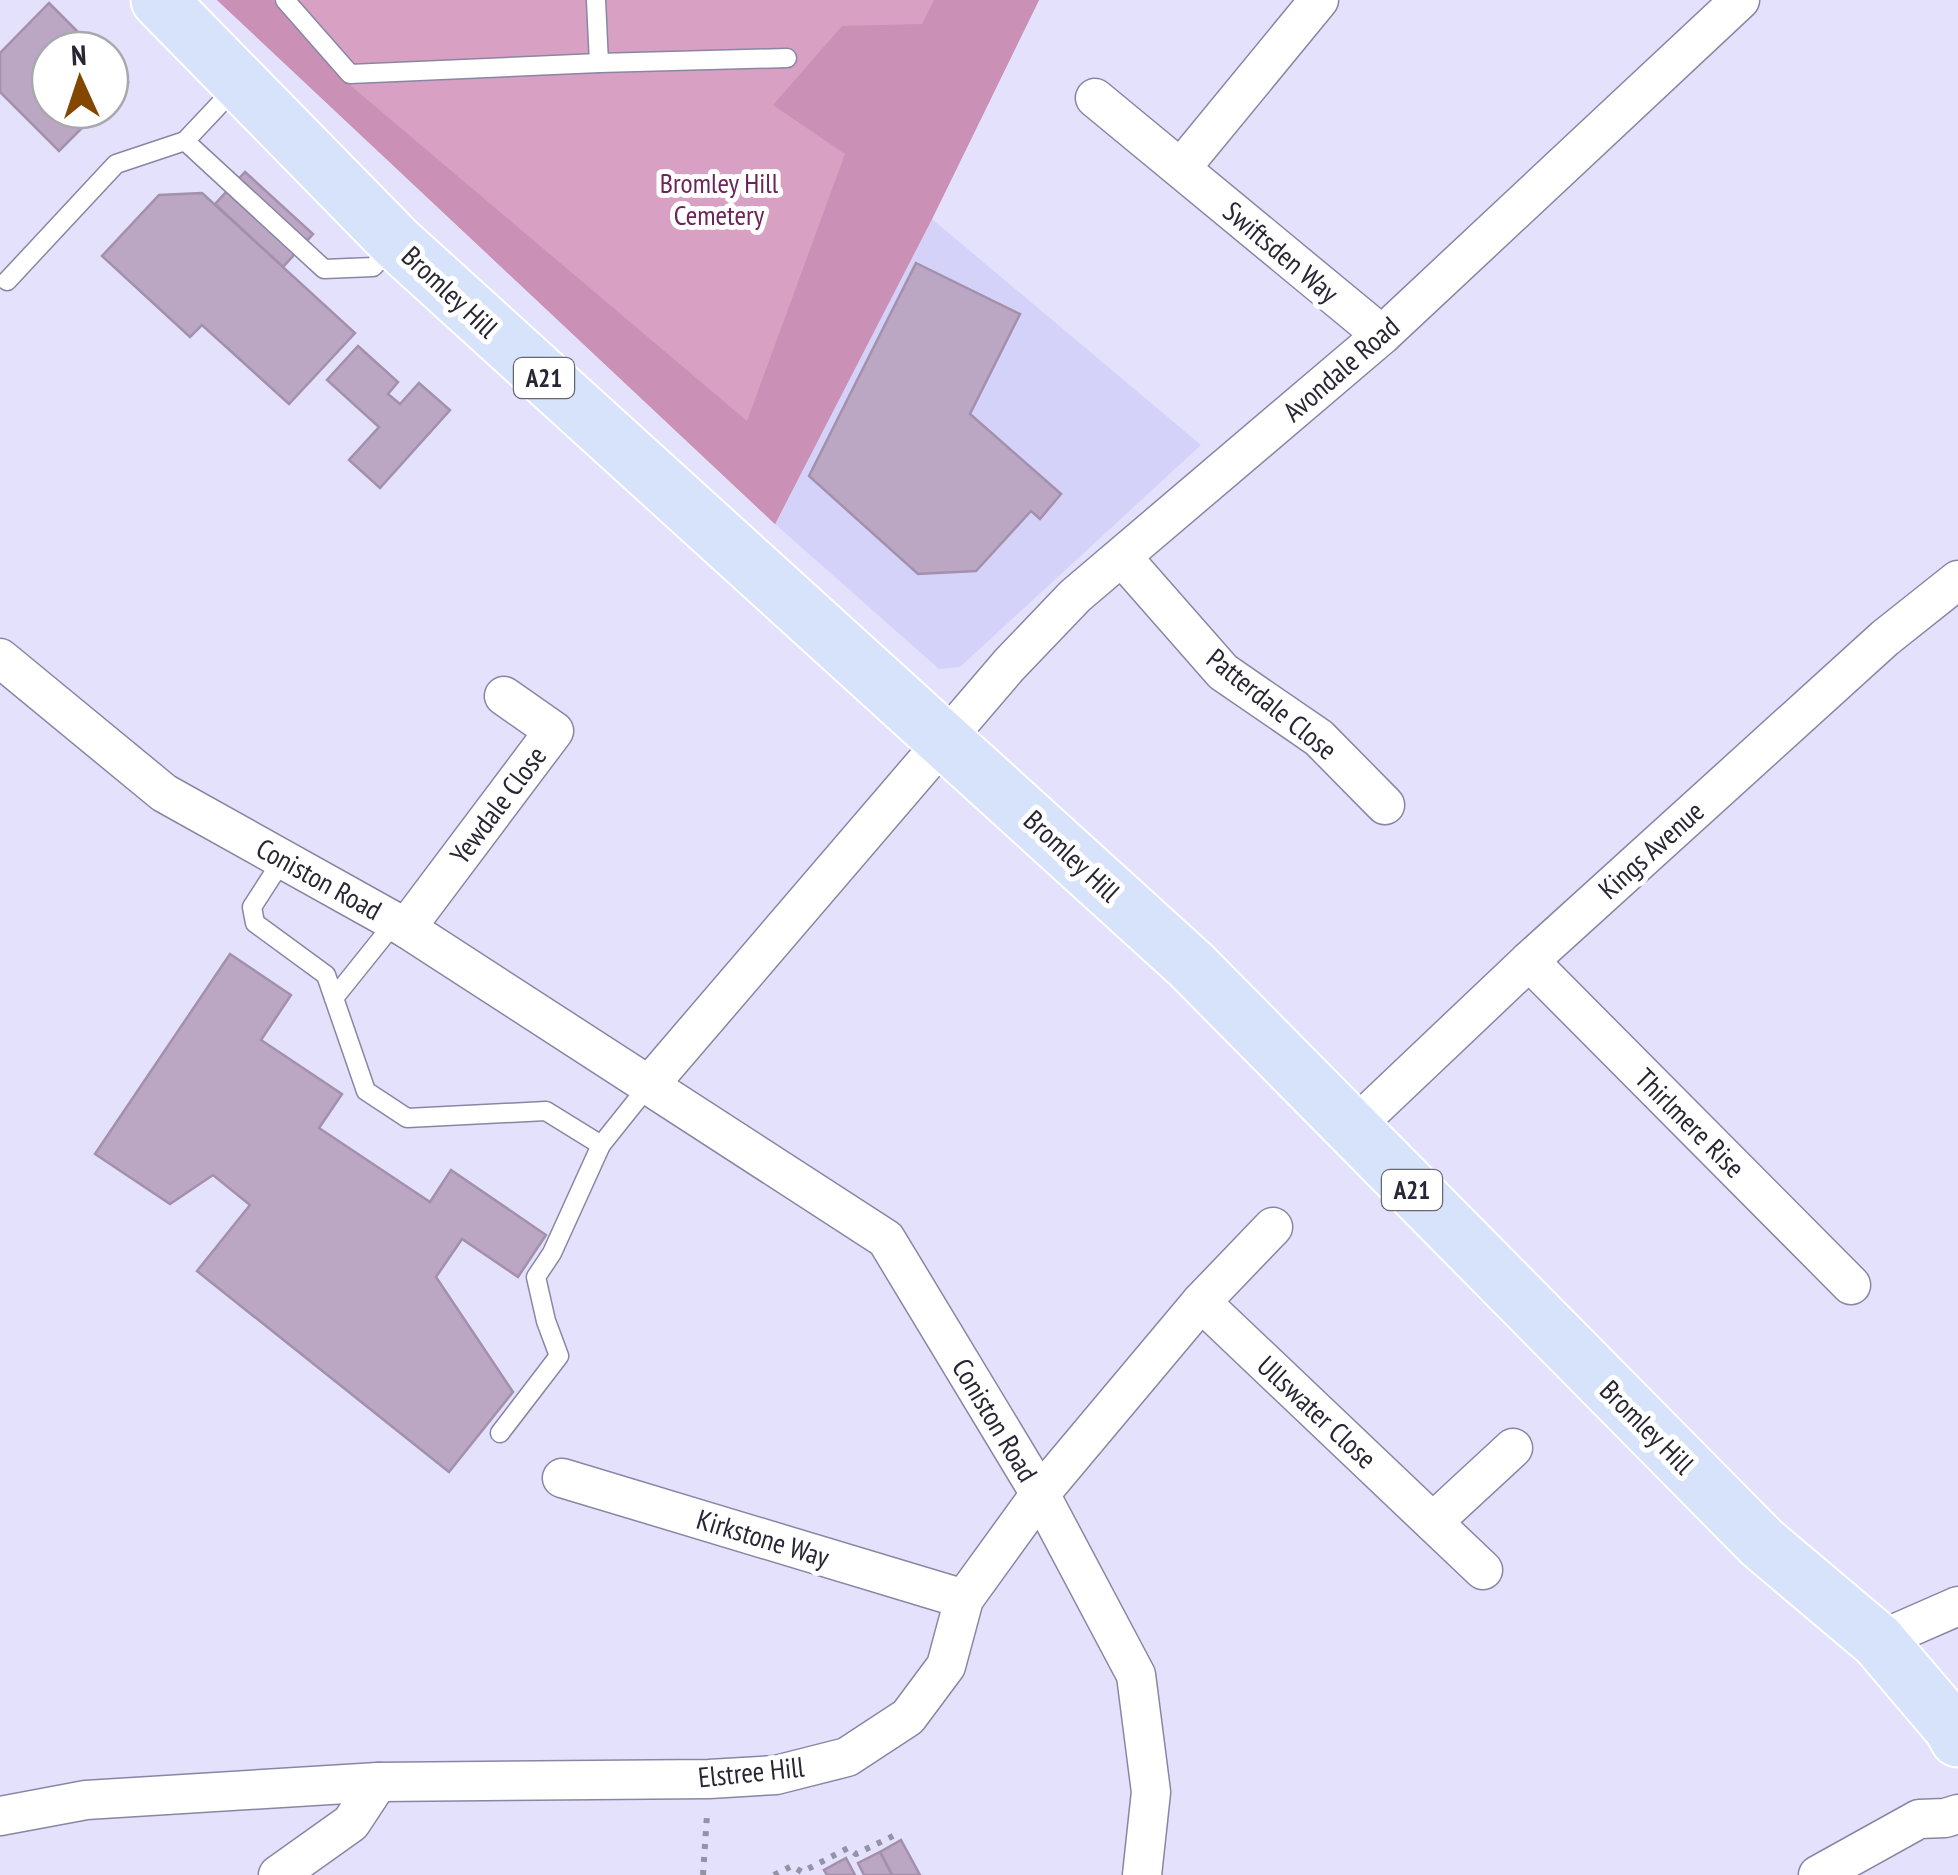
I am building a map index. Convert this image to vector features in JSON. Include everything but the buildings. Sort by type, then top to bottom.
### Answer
[{"type":"main road","name":"Bromley Hill","points":[[158,0],[396,242],[1191,966],[1762,1543],[1878,1641],[1958,1738]]},
{"type":"street","points":[[1181,168],[1320,0]]},
{"type":"street","name":"Avondale Road","points":[[944,739],[1075,596],[1382,335],[1740,0]]},
{"type":"street","name":"Swiftsden Way","points":[[1095,98],[1382,335]]},
{"type":"street","name":"Patterdale Close","points":[[1122,557],[1223,672],[1320,738],[1385,805]]},
{"type":"street","name":"Kings Avenue","points":[[1352,1129],[1529,962],[1886,638],[1958,580]]},
{"type":"street","name":"Coniston Road","points":[[0,658],[164,793],[401,925],[886,1240],[1040,1494],[1136,1675],[1151,1792],[1142,1875]]},
{"type":"street","name":"Yewdale Close","points":[[401,925],[554,731],[504,696]]},
{"type":"street","points":[[650,1084],[944,739]]},
{"type":"street","name":"Thirlmere Rise","points":[[1529,962],[1851,1285]]},
{"type":"street","points":[[1040,1494],[1201,1302],[1272,1227]]},
{"type":"street","name":"Ullswater Close","points":[[1201,1302],[1482,1570]]},
{"type":"street","points":[[1433,1522],[1513,1448]]},
{"type":"street","name":"Kirkstone Way","points":[[562,1478],[964,1599]]},
{"type":"street","name":"Elstree Hill","points":[[0,1816],[86,1800],[378,1782],[776,1775],[847,1757],[908,1717],[946,1666],[964,1599],[1040,1494]]},
{"type":"street","points":[[1878,1641],[1958,1606]]},
{"type":"street","points":[[278,1875],[351,1823],[378,1782]]},
{"type":"street","points":[[1818,1875],[1920,1819],[1958,1814]]},
{"type":"lane","points":[[286,0],[350,74],[787,58]]},
{"type":"lane","points":[[596,0],[599,63]]},
{"type":"lane","points":[[7,282],[116,164],[185,141],[238,84]]},
{"type":"lane","points":[[185,141],[324,268],[373,267],[396,242]]},
{"type":"lane","points":[[282,859],[252,908],[254,923],[326,976],[366,1091],[407,1118],[546,1111],[601,1145]]},
{"type":"lane","points":[[334,998],[401,925]]},
{"type":"lane","points":[[500,1434],[559,1356],[536,1277],[552,1253],[601,1145],[650,1084]]},
{"type":"path","points":[[703,1875],[707,1812]]},
{"type":"path","points":[[774,1875],[792,1866],[802,1872],[848,1848],[856,1854],[897,1834]]},
{"type":"shaded area","points":[[217,0],[273,0],[344,80],[747,421],[845,154],[773,105],[842,26],[922,24],[934,0],[1039,0],[775,524]]},
{"type":"shaded area","points":[[932,219],[1201,445],[960,667],[939,669],[775,524]]},
{"type":"green space","name":"Bromley Hill Cemetery","points":[[217,0],[1039,0],[775,524]]}]
